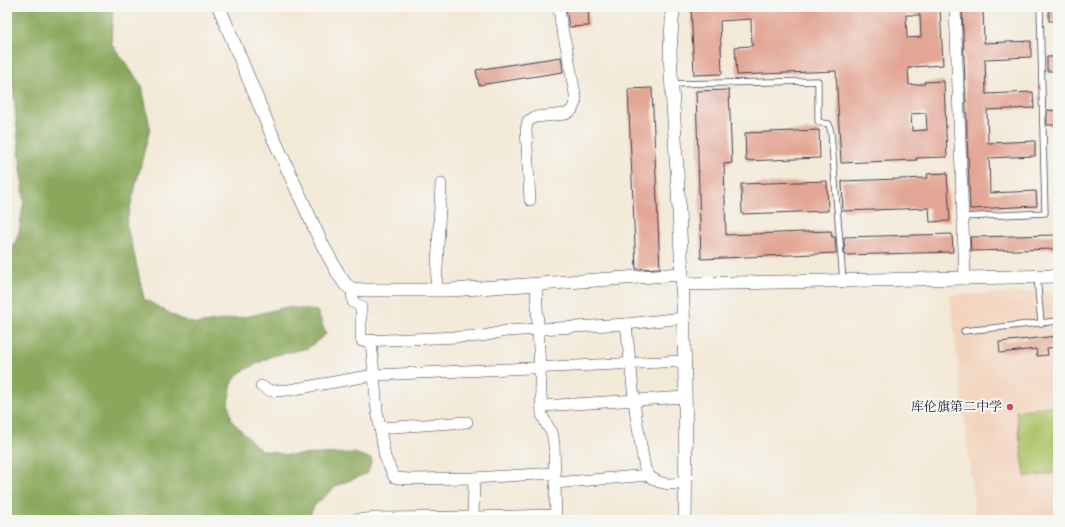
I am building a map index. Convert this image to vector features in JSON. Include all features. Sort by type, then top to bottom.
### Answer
[{"type":"street","points":[[219,7],[272,135],[321,242],[346,286],[352,289],[450,290],[536,284],[683,279],[843,281],[1058,276]]},
{"type":"street","points":[[530,200],[526,129],[528,121],[535,117],[566,114],[572,110],[576,100],[559,7]]},
{"type":"street","points":[[673,7],[670,51],[683,279],[686,428],[685,520]]},
{"type":"street","points":[[955,7],[965,279]]},
{"type":"street","points":[[436,290],[441,184]]},
{"type":"street","points":[[354,520],[377,518],[556,518],[554,444],[552,432],[542,415],[536,284]]},
{"type":"street","points":[[352,289],[353,302],[361,307],[362,341],[483,336],[506,331],[626,324],[683,318]]},
{"type":"street","points":[[626,324],[634,401],[645,469],[650,477],[659,482],[668,484],[686,483]]},
{"type":"street","points":[[371,340],[377,411],[385,457],[394,477],[408,479],[555,478],[649,475]]},
{"type":"street","points":[[261,386],[271,391],[289,390],[374,375],[684,361]]},
{"type":"street","points":[[542,406],[685,397]]},
{"type":"street","points":[[380,428],[467,422]]},
{"type":"street","points":[[473,519],[474,478]]},
{"type":"lane","points":[[963,217],[1045,213],[1040,7]]},
{"type":"lane","points":[[671,84],[818,80],[818,121],[820,123],[828,124],[831,133],[843,281]]},
{"type":"lane","points":[[1037,277],[1041,323]]},
{"type":"lane","points":[[964,331],[1058,321]]},
{"type":"shaded area","name":"库伦旗第二中学","points":[[1058,291],[1058,520],[976,520],[950,295]]},
{"type":"green space","points":[[7,7],[113,7],[111,43],[142,86],[150,128],[126,224],[144,299],[180,319],[197,324],[250,316],[286,307],[317,311],[326,334],[308,348],[272,356],[239,373],[232,383],[228,402],[232,421],[260,450],[287,455],[354,453],[372,459],[368,473],[338,485],[315,505],[307,520],[7,520],[7,263],[19,232],[24,200],[7,23]]},
{"type":"green space","points":[[1058,405],[1058,473],[1025,477],[1016,411]]},
{"type":"building","points":[[566,7],[588,7],[589,26],[569,27]]},
{"type":"building","points":[[691,7],[940,7],[943,65],[908,68],[909,85],[925,84],[924,82],[944,81],[947,157],[916,158],[917,160],[841,163],[836,71],[737,75],[735,47],[752,46],[751,19],[720,21],[722,74],[694,75]],"holes":[[[906,15],[920,15],[921,37],[907,38]],[[926,113],[927,130],[912,131],[911,114]]]},
{"type":"building","points":[[962,7],[983,7],[984,43],[1031,41],[1031,57],[985,59],[986,94],[1033,92],[1034,108],[987,110],[988,143],[1035,141],[1035,156],[989,158],[990,193],[1036,191],[1037,206],[970,209]]},
{"type":"building","points":[[1049,7],[1058,7],[1058,21],[1049,21]]},
{"type":"building","points":[[561,57],[563,72],[479,85],[476,70]]},
{"type":"building","points":[[1047,57],[1058,57],[1058,71],[1047,71]]},
{"type":"building","points":[[652,88],[660,268],[636,269],[628,89]]},
{"type":"building","points":[[729,90],[732,163],[724,164],[726,235],[831,231],[832,237],[835,237],[836,253],[701,259],[696,91]]},
{"type":"building","points":[[1047,110],[1058,111],[1058,125],[1047,125]]},
{"type":"building","points":[[819,130],[820,158],[746,161],[745,133]]},
{"type":"building","points":[[947,173],[950,221],[930,222],[929,208],[843,211],[842,181],[928,178],[927,174]]},
{"type":"building","points":[[827,181],[828,211],[742,214],[741,184]]},
{"type":"building","points":[[952,234],[953,252],[845,255],[844,237]]},
{"type":"building","points":[[1058,235],[1058,249],[971,251],[970,237]]},
{"type":"building","points":[[1058,336],[1058,347],[1047,348],[1048,355],[1037,356],[1036,349],[1000,353],[999,342]]},
{"type":"place","name":"库伦旗第二中学","points":[[1010,407]]}]
